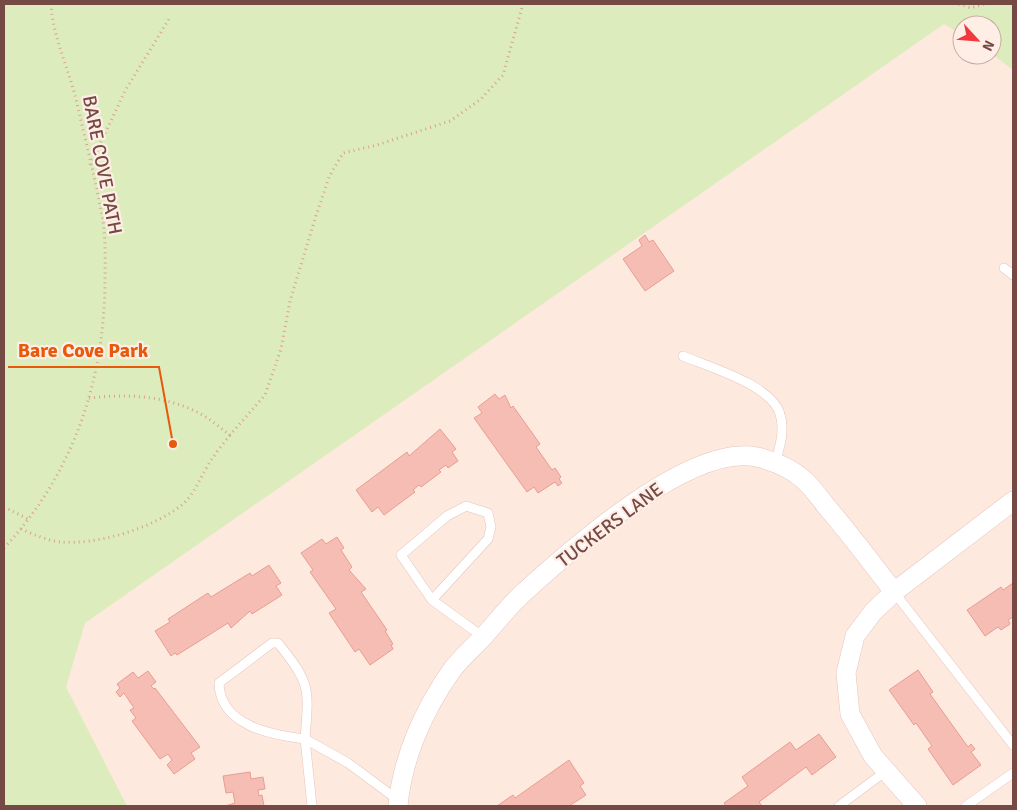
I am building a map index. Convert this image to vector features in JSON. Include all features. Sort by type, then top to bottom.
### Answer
[{"type":"street","name":"TUCKERS LANE","points":[[398,803],[405,768],[417,733],[433,699],[453,669],[520,596],[564,558],[648,493],[690,469],[734,456],[756,457],[775,462],[804,480],[842,524],[894,592]]},
{"type":"street","points":[[917,806],[874,756],[850,714],[846,673],[855,636],[872,612],[894,592],[1013,501]]},
{"type":"lane","points":[[1004,268],[1013,275]]},
{"type":"lane","points":[[683,356],[754,387],[774,402],[780,413],[782,426],[781,441],[775,462]]},
{"type":"lane","points":[[432,600],[488,539],[491,527],[488,513],[466,506],[447,516],[401,555],[432,600],[483,637]]},
{"type":"lane","points":[[894,592],[1013,745]]},
{"type":"lane","points":[[312,806],[304,739],[308,695],[304,678],[278,643],[272,643],[219,683],[224,700],[233,714],[248,726],[272,735],[304,739],[348,763],[398,803]]},
{"type":"lane","points":[[839,806],[886,771]]},
{"type":"lane","points":[[966,806],[1013,773]]},
{"type":"path","name":"BARE COVE PATH","points":[[4,548],[30,520],[55,481],[79,427],[99,360],[104,325],[105,268],[103,222],[76,97],[60,47],[51,4]]},
{"type":"path","points":[[21,529],[59,542],[87,542],[120,536],[183,504],[203,476],[211,460],[265,395],[281,349],[290,301],[315,219],[329,177],[343,153],[377,145],[450,121],[481,100],[502,75],[523,4]]},
{"type":"path","points":[[959,4],[971,8],[984,4]]},
{"type":"path","points":[[90,165],[125,91],[169,19]]},
{"type":"path","points":[[88,398],[139,396],[165,400],[196,411],[230,435]]},
{"type":"path","points":[[4,508],[30,520]]},
{"type":"green space","points":[[4,4],[1013,4],[1013,70],[1002,62],[1002,15],[952,15],[952,29],[944,24],[85,623],[66,687],[127,806],[4,806]]},
{"type":"building","points":[[645,235],[649,242],[653,240],[674,271],[645,291],[623,259],[642,246],[639,240]]},
{"type":"building","points":[[495,394],[499,399],[505,395],[511,408],[513,406],[540,444],[536,447],[552,470],[555,468],[561,477],[559,479],[562,483],[558,486],[555,482],[538,493],[534,487],[527,492],[474,418],[482,413],[478,407]]},
{"type":"building","points":[[440,429],[456,449],[452,452],[458,461],[448,468],[446,465],[439,470],[441,472],[421,487],[419,485],[413,490],[415,492],[384,515],[378,507],[372,512],[356,490],[407,452],[409,456]]},
{"type":"building","points":[[337,537],[344,548],[341,550],[352,567],[349,570],[366,589],[361,592],[387,630],[385,631],[393,644],[391,645],[393,649],[370,665],[359,649],[355,652],[329,613],[336,609],[310,572],[313,570],[301,553],[322,539],[326,544]]},
{"type":"building","points":[[269,565],[281,583],[276,586],[282,595],[252,614],[250,611],[231,628],[228,623],[177,655],[175,653],[171,656],[155,631],[170,622],[168,619],[208,593],[211,597],[250,573],[252,576]]},
{"type":"building","points":[[1013,583],[1013,617],[1008,620],[1010,624],[1001,630],[998,627],[985,636],[967,610],[1001,587],[1003,590]]},
{"type":"building","points":[[918,670],[933,692],[930,694],[968,747],[971,744],[975,749],[971,752],[981,765],[953,785],[928,749],[932,746],[889,690]]},
{"type":"building","points":[[148,671],[156,682],[151,686],[155,688],[200,747],[191,753],[195,759],[174,774],[167,765],[172,760],[168,754],[160,759],[132,721],[136,718],[130,710],[134,708],[124,693],[120,697],[116,692],[120,688],[117,684],[133,672],[138,678]]},
{"type":"building","points":[[819,734],[836,757],[812,775],[806,767],[759,802],[762,806],[726,806],[724,803],[748,786],[742,777],[790,742],[796,750]]},
{"type":"building","points":[[569,760],[584,783],[580,786],[586,795],[569,806],[497,806],[513,795],[515,798]]},
{"type":"building","points":[[250,772],[251,779],[263,777],[265,789],[258,790],[259,796],[262,795],[264,806],[225,806],[235,803],[233,792],[226,793],[223,776]]},
{"type":"place","name":"Bare Cove Park","points":[[173,444]]}]
